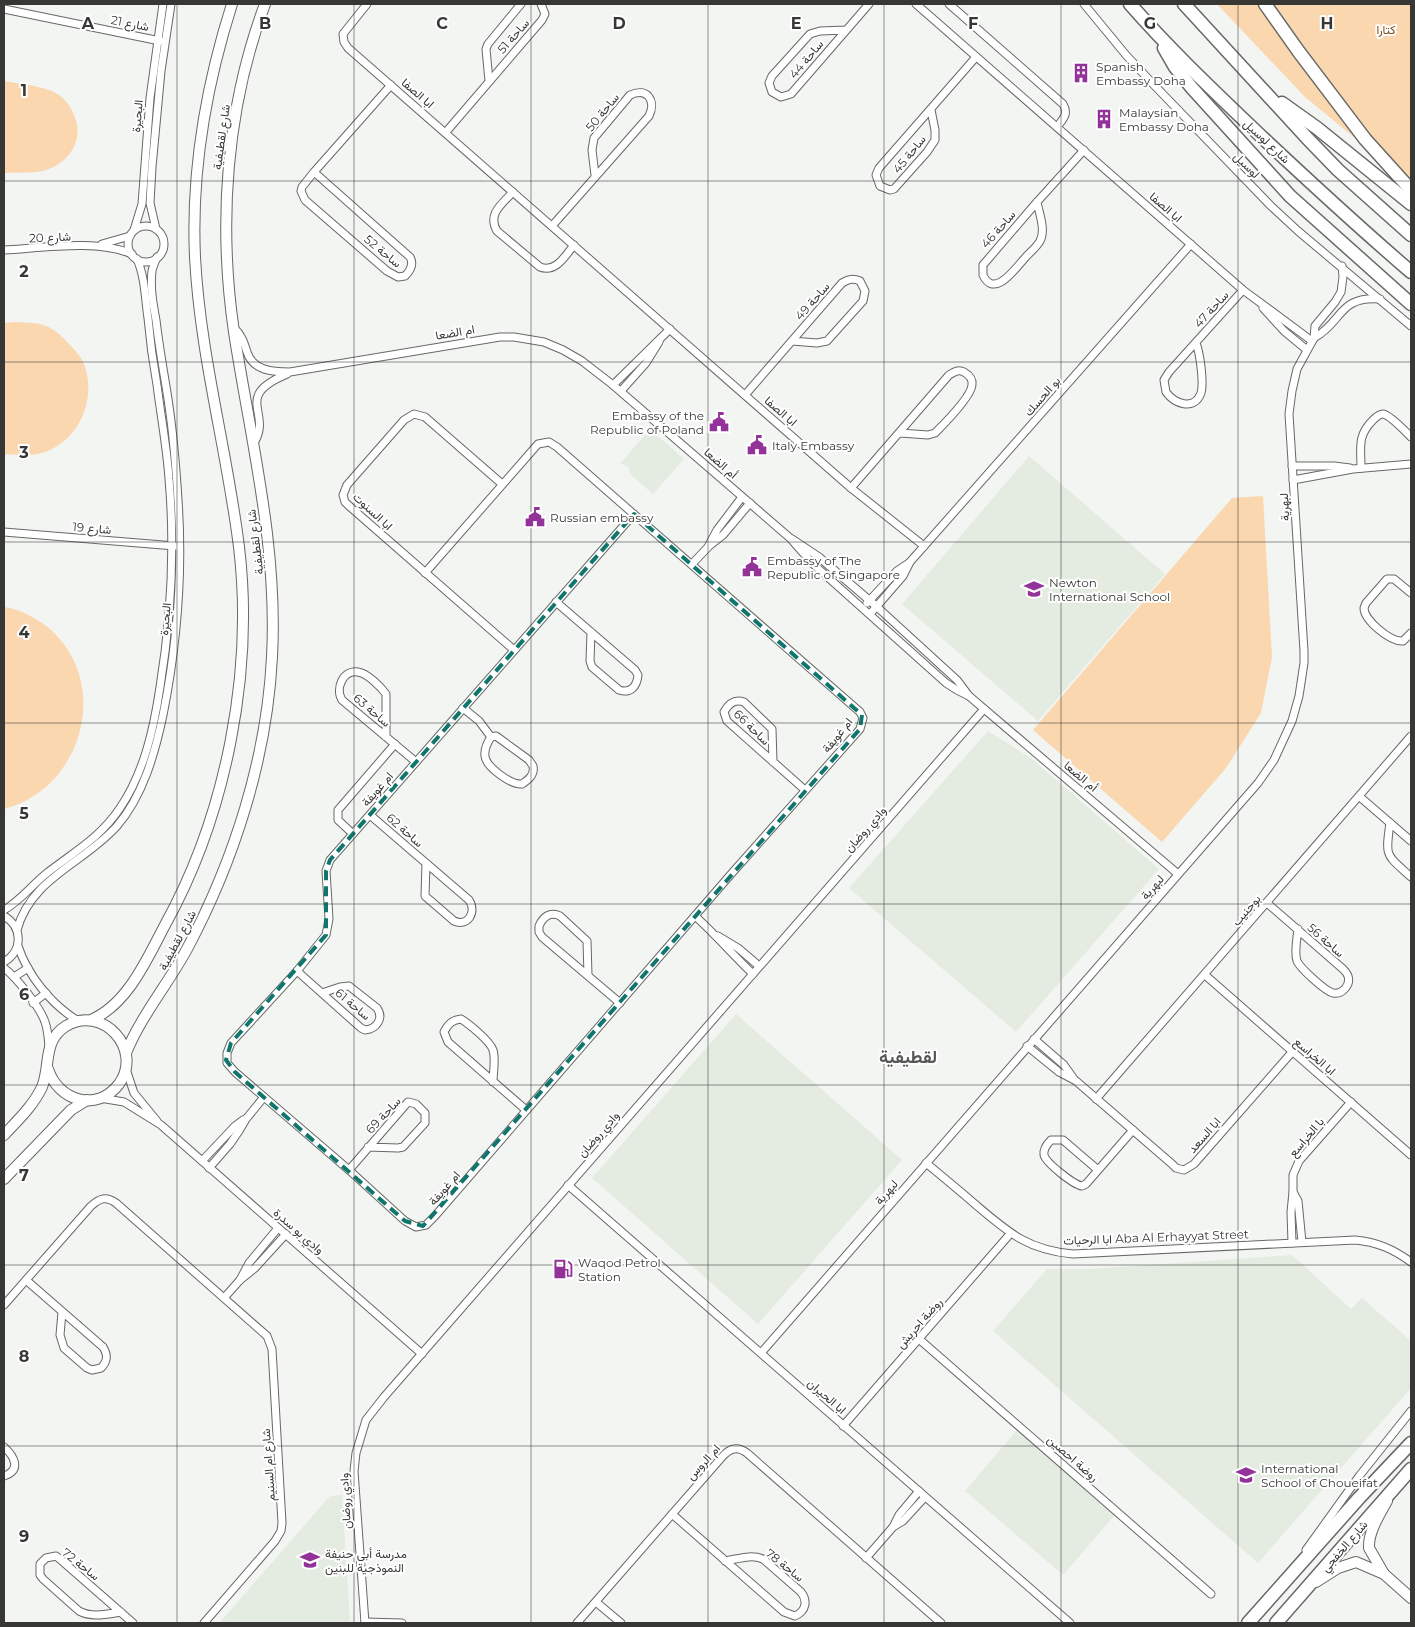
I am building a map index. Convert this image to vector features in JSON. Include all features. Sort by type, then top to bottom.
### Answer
[{"type":"highway","name":"شارع لوسيل","points":[[1130,4],[1219,96],[1306,178],[1411,272]]},
{"type":"highway","points":[[1184,4],[1338,170],[1411,235]]},
{"type":"highway","points":[[1265,4],[1299,52],[1366,139],[1411,190]]},
{"type":"highway","points":[[1159,36],[1175,67],[1273,178],[1312,217],[1411,304]]},
{"type":"highway","points":[[1263,90],[1317,128],[1411,204]]},
{"type":"highway","points":[[1359,1498],[1411,1431]]},
{"type":"highway","name":"شارع الخفجي","points":[[1248,1623],[1359,1498],[1411,1443]]},
{"type":"highway","name":"شارع الخفجي","points":[[1276,1623],[1411,1469]]},
{"type":"street","name":"البحيرة","points":[[132,233],[142,204],[161,41],[163,4]]},
{"type":"street","name":"البحيرة","points":[[161,41],[171,4]]},
{"type":"street","name":"شارع لقطيفية","points":[[91,1020],[106,1013],[124,994],[149,955],[180,896],[214,806],[226,759],[238,692],[242,629],[239,549],[201,322],[196,264],[195,222],[197,179],[204,114],[212,71],[232,4]]},
{"type":"street","name":"شارع لقطيفية","points":[[126,1053],[143,1021],[175,971],[212,897],[237,831],[256,762],[264,723],[271,669],[273,610],[271,565],[254,443],[234,328],[226,244],[226,218],[229,160],[243,77],[265,4]]},
{"type":"street","name":"ابا الصفا","points":[[367,4],[345,30],[343,38],[348,48],[851,488],[924,546]]},
{"type":"street","name":"ساحة 51","points":[[489,81],[486,49],[488,44],[521,4]]},
{"type":"street","name":"ساحة 51","points":[[446,132],[542,20],[545,14],[542,4]]},
{"type":"street","name":"ساحة 44","points":[[846,30],[820,31],[807,36],[772,76],[769,83],[772,92],[781,97],[791,94],[869,4]]},
{"type":"street","points":[[949,4],[1063,104],[1066,108],[1066,115],[1057,127]]},
{"type":"street","name":"لوسيل","points":[[1084,4],[1126,55],[1187,121],[1298,231],[1342,266],[1411,326]]},
{"type":"street","name":"ابا الصفا","points":[[919,5],[1243,290],[1313,340]]},
{"type":"street","name":"شارع 21","points":[[4,9],[161,41]]},
{"type":"street","name":"ساحة 45","points":[[931,110],[936,136],[932,146],[894,189],[890,190],[880,186],[876,174],[879,168],[976,57]]},
{"type":"street","name":"ساحة 52","points":[[314,172],[410,257],[412,268],[405,276],[398,277],[388,271],[305,200],[301,191],[314,172],[391,85]]},
{"type":"street","name":"ساحة 50","points":[[552,226],[649,116],[652,103],[648,96],[639,92],[630,95],[594,138],[592,150],[596,175]]},
{"type":"street","name":"البحيرة","points":[[151,133],[150,203],[156,229]]},
{"type":"street","name":"ساحة 46","points":[[1037,202],[1042,227],[1040,241],[1007,278],[996,284],[989,282],[983,274],[983,265],[1037,202],[1084,150]]},
{"type":"street","points":[[513,192],[493,217],[493,224],[497,231],[540,267],[545,269],[551,269],[556,266],[574,245]]},
{"type":"street","points":[[145,226],[156,229],[162,235],[164,243],[162,251],[157,257],[147,261],[134,256],[129,247],[132,233],[145,226]]},
{"type":"street","name":"شارع 20","points":[[98,245],[132,233]]},
{"type":"street","name":"بو الحسك","points":[[863,608],[897,571],[910,562],[1191,244]]},
{"type":"street","name":"شارع 20","points":[[4,250],[98,245],[118,249],[134,256]]},
{"type":"street","name":"البحيرة","points":[[17,930],[23,914],[36,893],[90,847],[122,806],[152,744],[166,676],[168,620],[175,546],[171,513],[171,461],[164,378],[144,281],[134,256]]},
{"type":"street","name":"البحيرة","points":[[157,257],[152,271],[150,307],[156,380],[171,461]]},
{"type":"street","name":"لبهرية","points":[[761,1353],[1258,783],[1274,760],[1283,742],[1299,696],[1304,651],[1289,414],[1292,390],[1297,369],[1313,340],[1315,326],[1341,292],[1342,266]]},
{"type":"street","name":"ساحة 49","points":[[745,395],[842,283],[849,279],[860,281],[865,291],[863,300],[827,341],[817,343],[792,342]]},
{"type":"street","name":"ساحة 47","points":[[1196,343],[1202,386],[1200,394],[1195,401],[1183,404],[1178,403],[1166,392],[1164,380],[1169,372],[1243,290]]},
{"type":"street","name":"لبهرية","points":[[1313,340],[1320,335],[1348,304],[1364,298],[1380,299]]},
{"type":"street","name":"ابا الصفا","points":[[1260,303],[1284,331],[1307,350]]},
{"type":"street","name":"ام الضعا","points":[[234,328],[242,337],[248,356],[257,366],[271,372],[290,372],[486,338],[514,336],[544,342],[563,350],[582,361],[613,384]]},
{"type":"street","points":[[621,391],[646,363],[661,339],[670,329]]},
{"type":"street","points":[[613,384],[651,346],[661,339]]},
{"type":"street","points":[[851,488],[949,375],[954,371],[960,371],[970,376],[972,381],[970,392],[935,433],[928,435],[900,432]]},
{"type":"street","name":"ام الضعا","points":[[254,443],[259,426],[256,404],[261,390],[271,380],[290,372]]},
{"type":"street","points":[[156,380],[164,378]]},
{"type":"street","name":"أم الضعا","points":[[613,384],[790,538],[819,557],[876,606],[957,680],[969,696]]},
{"type":"street","name":"ابا السنوت","points":[[502,484],[422,415],[414,414],[404,420],[347,485],[343,495],[348,506],[514,650]]},
{"type":"street","points":[[1361,468],[1361,437],[1364,429],[1377,416],[1381,414],[1387,416],[1411,437]]},
{"type":"street","name":"ام غويفة","points":[[425,573],[538,444],[549,442],[634,514],[692,564],[862,714],[863,721],[860,728],[435,1216],[423,1226],[416,1227],[411,1225],[228,1066],[226,1060],[227,1053],[232,1043],[326,935],[328,927],[326,884],[330,860],[634,514]]},
{"type":"street","points":[[1293,480],[1353,469],[1411,464]]},
{"type":"street","points":[[1292,466],[1334,466],[1353,469]]},
{"type":"street","points":[[709,546],[717,530],[742,497]]},
{"type":"street","points":[[692,564],[709,546],[723,536],[750,503]]},
{"type":"street","name":"شارع 19","points":[[4,532],[175,546]]},
{"type":"street","name":"أم الضعا","points":[[790,538],[807,558],[946,683],[969,696],[984,708],[1178,874]]},
{"type":"street","name":"بو الحسك","points":[[870,614],[903,576],[910,562]]},
{"type":"street","points":[[1411,593],[1394,579],[1387,579],[1366,602],[1364,608],[1367,617],[1392,640],[1403,641],[1411,633]]},
{"type":"street","points":[[556,602],[591,632],[635,670],[638,674],[635,687],[624,692],[619,690],[592,667],[590,662],[591,632]]},
{"type":"street","name":"ساحة 63","points":[[386,737],[386,694],[364,674],[356,671],[353,672],[341,682],[339,694],[342,700],[386,737],[395,744],[416,762]]},
{"type":"street","name":"ساحة 66","points":[[774,762],[773,733],[770,726],[744,702],[734,701],[724,712],[727,721],[805,790]]},
{"type":"street","points":[[463,708],[479,721],[491,737]]},
{"type":"street","name":"وادي روضان","points":[[365,1623],[354,1471],[356,1453],[366,1420],[984,708]]},
{"type":"street","name":"بوجنيب","points":[[1096,1099],[1411,736]]},
{"type":"street","points":[[491,737],[501,738],[529,760],[534,770],[528,780],[522,784],[511,783],[488,764],[484,753],[486,744],[491,737]]},
{"type":"street","name":"ساحة 63","points":[[353,834],[338,820],[338,810],[395,744]]},
{"type":"street","points":[[1360,796],[1411,842]]},
{"type":"street","name":"ساحة 62","points":[[370,814],[469,900],[473,914],[467,920],[454,921],[425,896],[426,863]]},
{"type":"street","points":[[1390,823],[1388,854],[1411,877]]},
{"type":"street","name":"البحيرة","points":[[4,910],[18,900],[46,874],[90,847]]},
{"type":"street","name":"ساحة 56","points":[[1267,903],[1298,929],[1343,969],[1348,976],[1345,989],[1339,993],[1327,991],[1301,967],[1297,960],[1298,929]]},
{"type":"street","points":[[588,976],[587,945],[584,937],[560,916],[555,914],[545,916],[539,926],[542,937],[588,976],[620,1003]]},
{"type":"street","points":[[4,916],[12,922],[17,930],[18,946],[28,968],[58,1007],[78,1021]]},
{"type":"street","points":[[695,916],[715,934],[732,944],[759,966]]},
{"type":"street","points":[[715,934],[723,945],[753,974]]},
{"type":"street","points":[[4,962],[14,953],[18,946]]},
{"type":"street","points":[[4,968],[14,977],[44,1020],[49,1046],[47,1057],[48,1069],[53,1081],[62,1092],[74,1098],[87,1100],[100,1098],[119,1083],[126,1068],[124,1046],[117,1033],[105,1024],[91,1020],[70,1024],[58,1033],[49,1046]]},
{"type":"street","points":[[14,977],[28,968]]},
{"type":"street","name":"ساحة 61","points":[[296,971],[322,993],[366,1030],[371,1030],[380,1019],[380,1013],[377,1008],[349,986],[322,993]]},
{"type":"street","name":"ابا الخراسع","points":[[1204,975],[1411,1155]]},
{"type":"street","points":[[33,1003],[46,993]]},
{"type":"street","points":[[493,1082],[494,1054],[490,1044],[461,1020],[451,1022],[444,1032],[448,1042],[493,1082],[526,1110]]},
{"type":"street","name":"ابا السعد","points":[[1034,1038],[1064,1065],[1076,1081],[1096,1099],[1176,1168],[1184,1170],[1199,1159],[1293,1051]]},
{"type":"street","name":"ابا السعد","points":[[1027,1046],[1059,1072],[1076,1081]]},
{"type":"street","name":"وادي بو سدرة","points":[[126,1068],[134,1093],[161,1125],[422,1354]]},
{"type":"street","points":[[4,1135],[36,1098],[48,1069]]},
{"type":"street","points":[[209,1168],[239,1132],[246,1119],[264,1097]]},
{"type":"street","name":"وادي بو سدرة","points":[[100,1098],[124,1102],[161,1125]]},
{"type":"street","points":[[4,1179],[71,1110],[87,1100]]},
{"type":"street","name":"ساحة 69","points":[[349,1170],[368,1147],[408,1102],[416,1104],[425,1113],[425,1123],[403,1147],[368,1147]]},
{"type":"street","name":"با الخراسع","points":[[1292,1243],[1291,1202],[1293,1175],[1299,1161],[1351,1102]]},
{"type":"street","points":[[202,1161],[235,1126],[246,1119]]},
{"type":"street","points":[[1098,1170],[1063,1140],[1051,1140],[1044,1149],[1047,1161],[1077,1186],[1086,1184],[1133,1130]]},
{"type":"street","name":"ابا الرحيات Aba Al Erhayyat Street","points":[[926,1163],[1010,1234],[1050,1251],[1073,1254],[1355,1240],[1369,1241],[1392,1249],[1411,1262]]},
{"type":"street","name":"ابا الحيران","points":[[568,1186],[1070,1623]]},
{"type":"street","name":"با الخراسع","points":[[1293,1192],[1298,1200],[1302,1242]]},
{"type":"street","name":"شارع ام السنيم","points":[[4,1305],[96,1201],[100,1198],[108,1198],[264,1332],[270,1342],[281,1531],[275,1542],[204,1623]]},
{"type":"street","points":[[240,1280],[249,1263],[278,1228]]},
{"type":"street","points":[[224,1298],[286,1234]]},
{"type":"street","name":"روضة احريش","points":[[843,1426],[1010,1234]]},
{"type":"street","points":[[26,1280],[103,1347],[107,1354],[107,1359],[101,1368],[92,1370],[87,1368],[64,1348],[60,1334],[62,1312]]},
{"type":"street","name":"روضة احصين","points":[[919,1339],[1211,1594]]},
{"type":"street","name":"شارع الخفجي","points":[[1292,1572],[1337,1506],[1411,1411]]},
{"type":"street","points":[[4,1447],[11,1454],[15,1464],[9,1474],[4,1476]]},
{"type":"street","name":"ام الروس","points":[[577,1623],[727,1451],[738,1448],[747,1453],[941,1623]]},
{"type":"street","points":[[866,1558],[892,1527],[898,1515],[919,1491]]},
{"type":"street","points":[[1392,1491],[1377,1520],[1369,1548],[1384,1574],[1411,1598]]},
{"type":"street","points":[[892,1527],[903,1521],[925,1497]]},
{"type":"street","name":"ساحة 78","points":[[672,1514],[784,1612],[795,1616],[804,1609],[806,1604],[805,1597],[801,1592],[763,1559],[751,1556],[726,1561]]},
{"type":"street","name":"ساحة 72","points":[[121,1612],[92,1615],[79,1611],[43,1579],[40,1575],[40,1564],[46,1558],[56,1556],[134,1623]]},
{"type":"street","points":[[1309,1587],[1332,1571],[1350,1563],[1356,1562],[1384,1574]]},
{"type":"street","points":[[596,1602],[621,1623]]},
{"type":"street","points":[[365,1623],[402,1623]]},
{"type":"highlighted area","points":[[634,514],[862,715],[860,729],[423,1226],[405,1221],[235,1072],[226,1060],[231,1043],[326,935],[326,871],[330,860]]},
{"type":"shaded area","points":[[650,429],[684,459],[653,494],[630,474],[629,468],[620,464]]},
{"type":"shaded area","name":"Newton International School","points":[[1029,456],[1165,574],[1038,721],[902,604]]},
{"type":"shaded area","points":[[988,731],[1032,759],[1159,869],[1016,1032],[849,888]]},
{"type":"shaded area","points":[[736,1014],[902,1160],[758,1324],[592,1178]]},
{"type":"shaded area","name":"International School of Choueifat","points":[[1292,1255],[1351,1309],[1362,1298],[1411,1341],[1411,1388],[1258,1563],[993,1331],[1047,1269],[1090,1269]]},
{"type":"shaded area","points":[[1017,1430],[1115,1515],[1063,1575],[965,1491]]},
{"type":"shaded area","name":"مدرسة أبي حنيفة النموذجية للبنين","points":[[342,1495],[350,1623],[219,1623],[330,1496]]},
{"type":"green space","name":"كتارا","points":[[1217,4],[1411,4],[1411,184],[1305,97]]},
{"type":"green space","points":[[4,81],[47,89],[59,95],[68,104],[73,112],[78,132],[77,139],[70,153],[60,163],[41,171],[4,173]]},
{"type":"green space","points":[[4,323],[35,323],[49,327],[63,337],[84,363],[88,380],[86,405],[75,429],[57,446],[35,455],[4,454]]},
{"type":"green space","points":[[1263,496],[1272,657],[1261,713],[1226,768],[1162,842],[1033,730],[1232,498]]},
{"type":"green space","points":[[4,607],[20,611],[45,625],[66,647],[79,673],[83,701],[80,729],[70,756],[54,779],[32,797],[4,809]]},
{"type":"place","name":"Spanish Embassy Doha","points":[[1081,73]]},
{"type":"place","name":"Malaysian Embassy Doha","points":[[1104,119]]},
{"type":"place","name":"Embassy of the Republic of Poland","points":[[719,422]]},
{"type":"place","name":"Italy Embassy","points":[[757,445]]},
{"type":"place","name":"Russian embassy","points":[[535,517]]},
{"type":"place","name":"Embassy of The Republic of Singapore","points":[[752,567]]},
{"type":"place","name":"Newton International School","points":[[1034,589]]},
{"type":"place","name":"Waqod Petrol Station","points":[[563,1269]]},
{"type":"place","name":"International School of Choueifat","points":[[1246,1475]]},
{"type":"place","name":"مدرسة أبي حنيفة النموذجية للبنين","points":[[310,1560]]},
{"type":"district","name":"لقطيفية","points":[[908,1057]]}]
